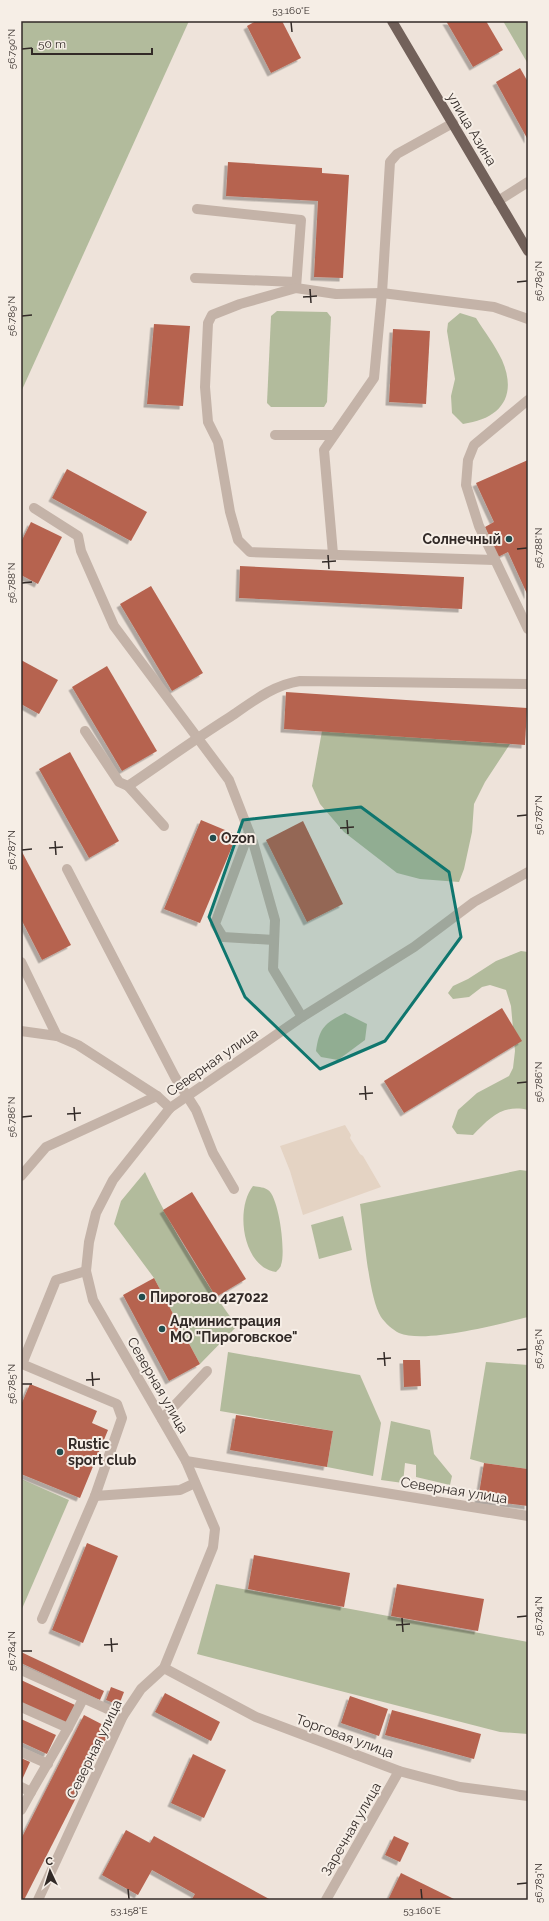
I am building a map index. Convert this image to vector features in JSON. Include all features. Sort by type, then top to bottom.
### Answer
[{"type":"main road","name":"улица Азина","points":[[392,21],[528,251]]},
{"type":"street","points":[[333,554],[324,450],[374,378],[382,293],[390,162],[397,154],[453,124]]},
{"type":"street","points":[[498,201],[528,182]]},
{"type":"street","points":[[197,209],[301,220],[296,285]]},
{"type":"street","points":[[195,278],[296,285],[336,294],[382,293],[494,307],[528,319]]},
{"type":"street","points":[[296,285],[212,315],[208,323],[206,375],[208,422],[218,442],[230,512],[238,540],[250,552],[494,560]]},
{"type":"street","points":[[528,400],[474,445],[468,460],[466,485],[479,526],[528,629]]},
{"type":"street","points":[[275,435],[333,435]]},
{"type":"street","points":[[34,508],[78,536],[81,551],[114,626],[170,703],[198,737],[229,780],[249,832],[275,920],[273,969],[302,1017]]},
{"type":"street","points":[[128,786],[198,737],[270,691],[286,683],[300,681],[528,684]]},
{"type":"street","points":[[85,731],[119,782],[128,786],[164,826]]},
{"type":"street","points":[[249,832],[215,924],[223,937],[274,940]]},
{"type":"street","points":[[67,869],[187,1097],[196,1110],[213,1153],[234,1189]]},
{"type":"street","name":"Северная улица","points":[[38,1900],[123,1716],[141,1688],[164,1668],[213,1547],[214,1528],[186,1461],[93,1300],[86,1271],[89,1242],[96,1214],[109,1187],[170,1108],[302,1017],[414,947],[474,902],[528,872]]},
{"type":"street","points":[[21,962],[57,1036]]},
{"type":"street","points":[[21,1031],[57,1036],[78,1046],[157,1096],[170,1108]]},
{"type":"street","points":[[21,1176],[46,1147],[157,1096]]},
{"type":"street","points":[[42,1619],[95,1496],[122,1418],[117,1404],[22,1364],[56,1280],[86,1271]]},
{"type":"street","points":[[162,1419],[208,1372]]},
{"type":"street","name":"Северная улица","points":[[186,1461],[528,1516]]},
{"type":"street","points":[[95,1496],[180,1490],[195,1483]]},
{"type":"street","name":"Торговая улица","points":[[164,1668],[256,1717],[399,1771],[460,1787],[528,1796]]},
{"type":"street","points":[[21,1670],[82,1699],[123,1716]]},
{"type":"street","points":[[21,1810],[68,1728],[82,1699]]},
{"type":"street","points":[[21,1707],[68,1728]]},
{"type":"street","points":[[21,1752],[48,1764]]},
{"type":"street","name":"Заречная улица","points":[[326,1900],[399,1771]]},
{"type":"street","points":[[21,1787],[31,1792]]},
{"type":"highlighted area","points":[[361,807],[449,872],[461,937],[385,1041],[320,1069],[245,997],[209,917],[243,820]]},
{"type":"green space","points":[[21,21],[189,21],[21,392]]},
{"type":"green space","points":[[503,21],[528,21],[528,64]]},
{"type":"green space","points":[[277,311],[327,312],[331,317],[327,402],[324,407],[271,407],[267,403],[271,316]]},
{"type":"green space","points":[[460,313],[476,318],[502,360],[508,385],[502,404],[496,411],[487,417],[463,424],[452,413],[451,396],[455,379],[447,331],[448,323]]},
{"type":"green space","points":[[322,731],[510,744],[485,782],[474,804],[472,832],[464,869],[459,882],[420,879],[397,873],[344,832],[320,804],[312,786]]},
{"type":"green space","points":[[521,951],[528,952],[528,1110],[511,1109],[504,1111],[491,1118],[473,1135],[457,1134],[452,1127],[458,1110],[477,1093],[509,1076],[513,1068],[515,1051],[511,1006],[506,990],[490,985],[482,987],[469,997],[453,999],[448,993],[453,986],[468,979],[496,961]]},
{"type":"green space","points":[[345,1013],[367,1024],[365,1040],[338,1060],[321,1057],[316,1051],[321,1032],[328,1023]]},
{"type":"green space","points":[[520,1170],[528,1171],[528,1317],[444,1335],[411,1336],[399,1333],[392,1328],[381,1317],[373,1294],[367,1262],[360,1204]]},
{"type":"green space","points":[[145,1172],[187,1251],[237,1326],[200,1364],[154,1278],[114,1224],[121,1201]]},
{"type":"green space","points":[[253,1186],[268,1190],[272,1195],[278,1214],[283,1249],[280,1267],[276,1272],[265,1268],[256,1260],[249,1248],[245,1235],[243,1222],[244,1208],[247,1196]]},
{"type":"green space","points":[[343,1216],[352,1250],[319,1259],[311,1225]]},
{"type":"green space","points":[[228,1352],[360,1375],[381,1423],[373,1476],[327,1467],[333,1431],[220,1411]]},
{"type":"green space","points":[[486,1362],[528,1365],[528,1469],[484,1463],[470,1459]]},
{"type":"green space","points":[[391,1421],[430,1430],[434,1454],[452,1476],[450,1485],[416,1477],[416,1465],[405,1463],[403,1483],[381,1480]]},
{"type":"green space","points":[[21,1479],[69,1500],[21,1611]]},
{"type":"green space","points":[[216,1584],[528,1642],[528,1734],[500,1732],[197,1654]]},
{"type":"shaded area","points":[[345,1125],[351,1135],[350,1138],[360,1154],[363,1156],[381,1187],[303,1215],[290,1171],[280,1146]]},
{"type":"building","points":[[256,21],[282,21],[301,58],[271,73],[247,26]]},
{"type":"building","points":[[446,21],[486,21],[503,50],[473,67]]},
{"type":"building","points":[[520,68],[528,82],[528,140],[496,82]]},
{"type":"building","points":[[228,162],[322,168],[322,173],[349,175],[343,278],[314,277],[318,201],[226,196]]},
{"type":"building","points":[[154,324],[190,326],[183,406],[147,404]]},
{"type":"building","points":[[393,329],[430,331],[426,404],[389,402]]},
{"type":"building","name":"Солнечный","points":[[528,460],[528,596],[508,552],[498,557],[485,527],[494,522],[476,483]]},
{"type":"building","points":[[67,469],[147,512],[131,541],[52,498]]},
{"type":"building","points":[[31,522],[62,537],[38,584],[21,575],[21,542]]},
{"type":"building","points":[[240,566],[464,577],[462,609],[239,598]]},
{"type":"building","points":[[151,586],[203,673],[172,691],[120,604]]},
{"type":"building","points":[[21,660],[58,680],[39,714],[21,704]]},
{"type":"building","points":[[107,666],[157,751],[122,771],[72,687]]},
{"type":"building","points":[[286,692],[527,708],[525,745],[284,729]]},
{"type":"building","points":[[70,752],[119,841],[89,858],[39,769]]},
{"type":"building","points":[[201,820],[237,835],[200,923],[164,909]]},
{"type":"building","points":[[303,821],[343,904],[307,922],[266,840]]},
{"type":"building","points":[[21,850],[71,945],[42,960],[21,919]]},
{"type":"building","points":[[502,1008],[522,1041],[404,1113],[384,1081]]},
{"type":"building","points":[[192,1192],[246,1279],[216,1297],[163,1210]]},
{"type":"building","name":"Администрация МО \"Пироговское\"","points":[[154,1278],[200,1364],[169,1381],[123,1295]]},
{"type":"building","points":[[403,1360],[420,1360],[421,1386],[404,1387]]},
{"type":"building","name":"Rustic sport club","points":[[30,1384],[97,1411],[92,1423],[108,1430],[80,1498],[21,1474],[21,1405]]},
{"type":"building","points":[[236,1415],[333,1431],[327,1467],[230,1450]]},
{"type":"building","points":[[484,1463],[528,1469],[528,1506],[478,1500]]},
{"type":"building","points":[[87,1543],[118,1556],[83,1643],[52,1630]]},
{"type":"building","points":[[254,1555],[350,1573],[344,1607],[248,1589]]},
{"type":"building","points":[[397,1584],[484,1599],[478,1631],[391,1616]]},
{"type":"building","points":[[21,1652],[104,1691],[100,1700],[21,1663]]},
{"type":"building","points":[[21,1680],[75,1705],[66,1724],[21,1703]]},
{"type":"building","points":[[111,1687],[124,1692],[119,1705],[106,1700]]},
{"type":"building","points":[[165,1693],[220,1722],[211,1741],[155,1712]]},
{"type":"building","points":[[350,1696],[388,1709],[379,1736],[341,1723]]},
{"type":"building","points":[[392,1710],[481,1734],[474,1759],[385,1735]]},
{"type":"building","points":[[84,1715],[111,1729],[24,1900],[21,1900],[21,1839]]},
{"type":"building","points":[[21,1719],[56,1735],[47,1754],[21,1742]]},
{"type":"building","points":[[193,1754],[226,1770],[204,1818],[171,1803]]},
{"type":"building","points":[[21,1758],[30,1762],[21,1782]]},
{"type":"building","points":[[126,1830],[150,1843],[154,1836],[271,1900],[193,1900],[192,1899],[195,1894],[152,1870],[138,1895],[102,1875]]},
{"type":"building","points":[[394,1836],[409,1843],[400,1862],[385,1855]]},
{"type":"building","points":[[401,1873],[456,1900],[388,1900]]},
{"type":"place","name":"Солнечный","points":[[509,539]]},
{"type":"place","name":"Ozon","points":[[213,838]]},
{"type":"place","name":"Пирогово 427022","points":[[142,1297]]},
{"type":"place","name":"Администрация МО \"Пироговское\"","points":[[162,1329]]},
{"type":"place","name":"Rustic sport club","points":[[60,1452]]}]
